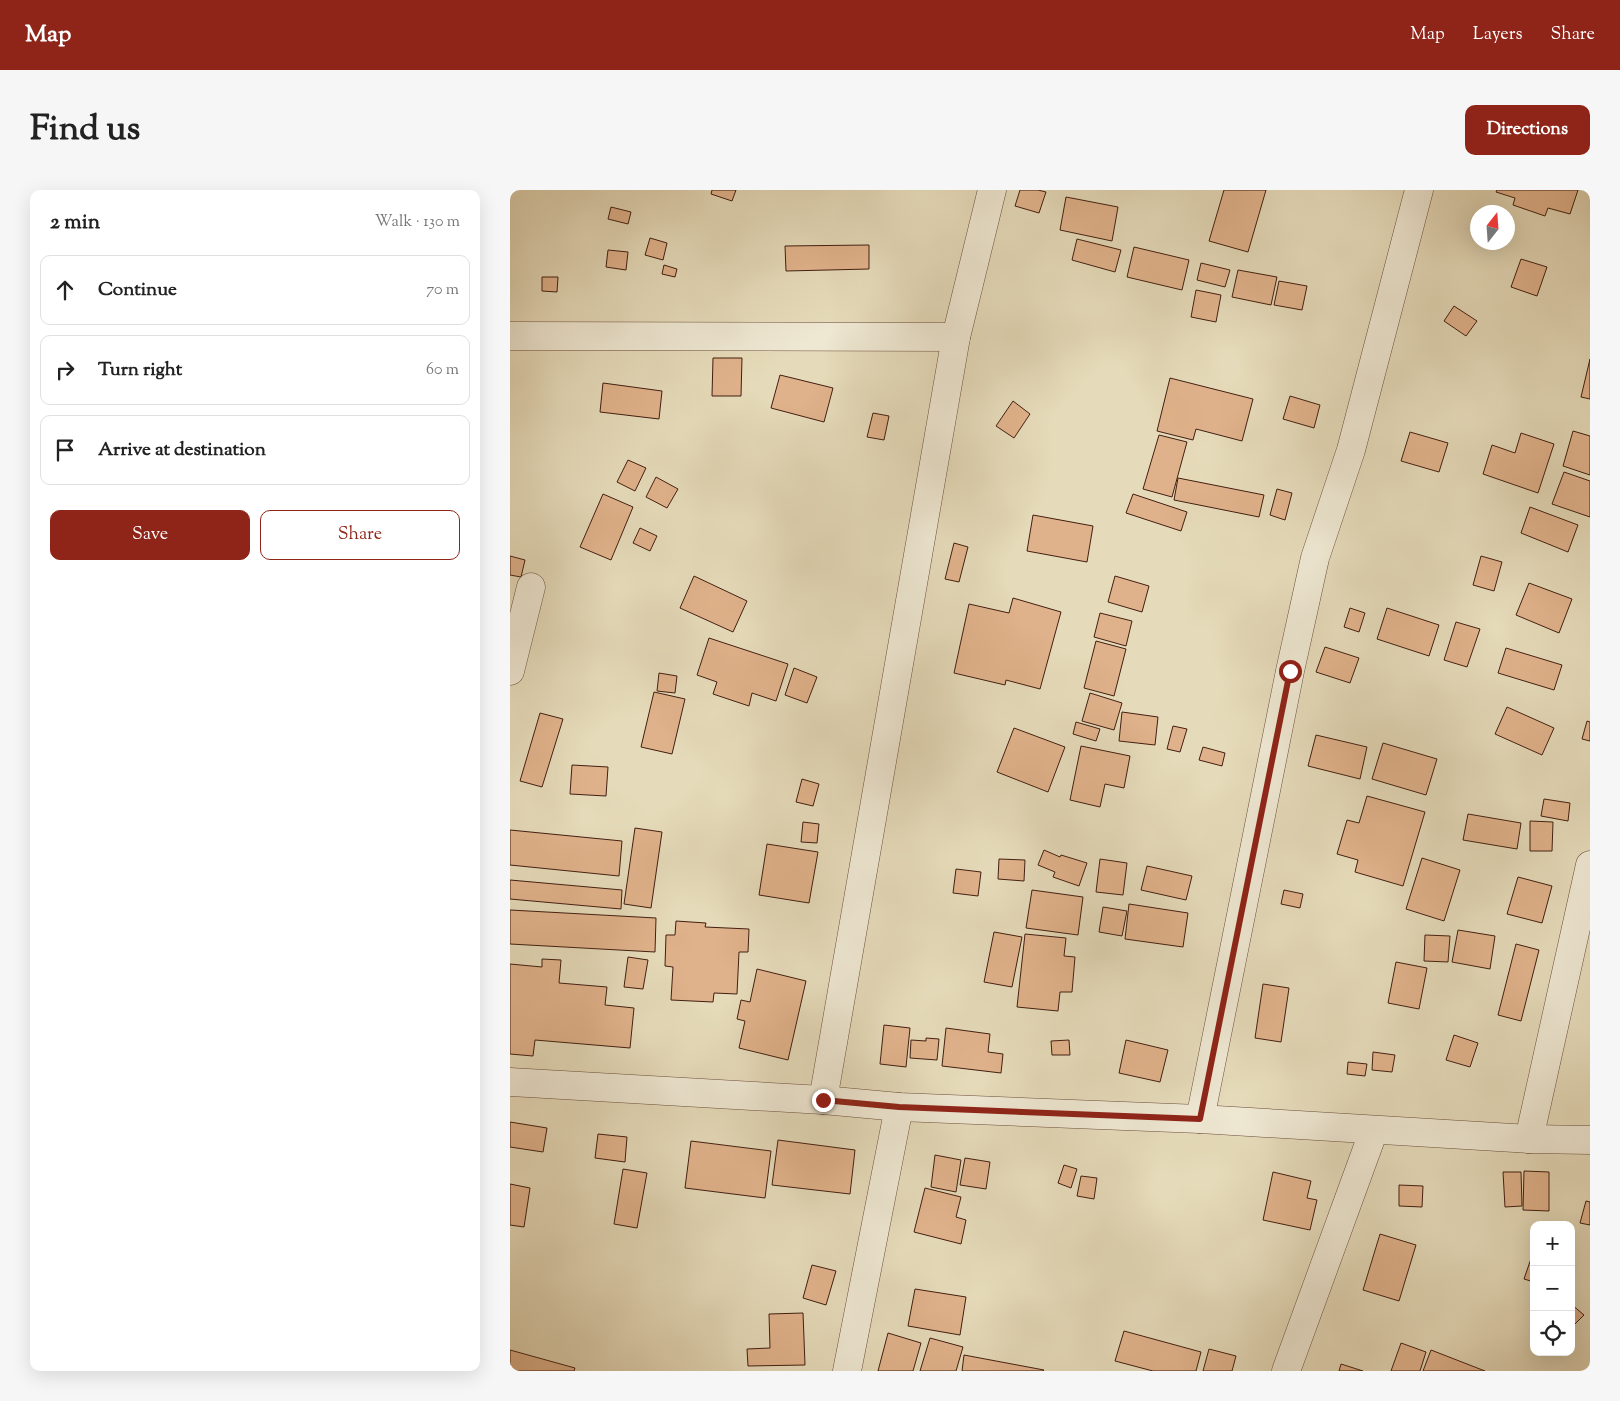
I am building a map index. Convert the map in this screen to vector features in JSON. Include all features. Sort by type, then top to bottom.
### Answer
[{"type":"street","points":[[823,1100],[956,337],[992,190]]},
{"type":"street","points":[[1200,1119],[1286,690],[1315,558],[1351,450],[1419,190]]},
{"type":"street","points":[[510,336],[956,337]]},
{"type":"street","points":[[510,671],[531,587]]},
{"type":"street","points":[[1529,1139],[1590,865]]},
{"type":"street","points":[[510,1082],[823,1100],[899,1107],[1200,1119],[1529,1139],[1590,1140]]},
{"type":"street","points":[[847,1371],[899,1107]]},
{"type":"street","points":[[1286,1371],[1374,1130]]},
{"type":"building","points":[[712,190],[736,190],[732,201],[711,194]]},
{"type":"building","points":[[1020,190],[1046,192],[1039,213],[1015,206]]},
{"type":"building","points":[[1224,190],[1266,190],[1248,252],[1209,241]]},
{"type":"building","points":[[1497,190],[1578,190],[1570,214],[1548,208],[1545,216],[1513,205],[1515,198],[1496,192]]},
{"type":"building","points":[[1066,197],[1118,207],[1112,241],[1060,230]]},
{"type":"building","points":[[611,207],[631,212],[628,224],[608,219]]},
{"type":"building","points":[[650,238],[667,243],[663,260],[645,255]]},
{"type":"building","points":[[1077,239],[1121,250],[1115,272],[1072,260]]},
{"type":"building","points":[[869,245],[869,269],[786,271],[785,246]]},
{"type":"building","points":[[1134,247],[1189,260],[1182,290],[1127,277]]},
{"type":"building","points":[[608,250],[628,252],[626,270],[606,267]]},
{"type":"building","points":[[1521,259],[1547,267],[1537,296],[1511,287]]},
{"type":"building","points":[[1201,263],[1230,270],[1225,287],[1197,280]]},
{"type":"building","points":[[664,265],[677,269],[675,277],[662,274]]},
{"type":"building","points":[[1238,270],[1277,277],[1271,305],[1232,297]]},
{"type":"building","points":[[542,277],[558,277],[557,292],[542,291]]},
{"type":"building","points":[[1279,281],[1307,286],[1302,310],[1274,305]]},
{"type":"building","points":[[1196,290],[1221,295],[1216,322],[1191,317]]},
{"type":"building","points":[[1454,306],[1477,321],[1466,336],[1444,321]]},
{"type":"building","points":[[713,358],[742,358],[741,396],[712,396]]},
{"type":"building","points":[[1590,359],[1590,399],[1581,397]]},
{"type":"building","points":[[780,375],[833,388],[824,422],[771,408]]},
{"type":"building","points":[[1170,378],[1253,399],[1242,441],[1196,429],[1193,440],[1157,431]]},
{"type":"building","points":[[603,383],[662,391],[659,419],[600,412]]},
{"type":"building","points":[[1290,396],[1320,405],[1314,428],[1283,419]]},
{"type":"building","points":[[1013,401],[1030,414],[1014,438],[996,426]]},
{"type":"building","points":[[873,413],[889,416],[884,440],[867,437]]},
{"type":"building","points":[[1573,431],[1590,436],[1590,475],[1563,466]]},
{"type":"building","points":[[1410,432],[1448,443],[1439,472],[1401,461]]},
{"type":"building","points":[[1521,433],[1554,444],[1538,493],[1483,474],[1492,445],[1515,453]]},
{"type":"building","points":[[1159,435],[1187,442],[1172,497],[1143,489]]},
{"type":"building","points":[[628,460],[646,468],[635,491],[617,482]]},
{"type":"building","points":[[1564,472],[1590,481],[1590,517],[1552,504]]},
{"type":"building","points":[[656,477],[678,489],[667,508],[646,497]]},
{"type":"building","points":[[1178,478],[1264,495],[1259,517],[1174,500]]},
{"type":"building","points":[[1277,489],[1292,493],[1285,520],[1270,515]]},
{"type":"building","points":[[603,494],[633,507],[611,560],[580,547]]},
{"type":"building","points":[[1133,494],[1187,512],[1181,531],[1126,513]]},
{"type":"building","points":[[1530,507],[1578,525],[1568,552],[1521,533]]},
{"type":"building","points":[[1033,515],[1093,526],[1087,562],[1027,551]]},
{"type":"building","points":[[640,528],[657,536],[650,551],[633,543]]},
{"type":"building","points":[[954,543],[968,547],[959,582],[945,579]]},
{"type":"building","points":[[510,556],[525,560],[521,577],[510,575]]},
{"type":"building","points":[[1481,556],[1502,562],[1494,591],[1473,585]]},
{"type":"building","points":[[694,576],[747,601],[733,632],[680,608]]},
{"type":"building","points":[[1115,576],[1149,586],[1142,612],[1108,602]]},
{"type":"building","points":[[1529,583],[1572,599],[1559,633],[1516,615]]},
{"type":"building","points":[[1013,598],[1061,612],[1040,689],[1006,680],[1005,685],[954,673],[969,604],[1009,613]]},
{"type":"building","points":[[1350,608],[1365,613],[1359,632],[1344,627]]},
{"type":"building","points":[[1387,608],[1439,625],[1429,656],[1377,639]]},
{"type":"building","points":[[1100,613],[1132,621],[1126,646],[1094,637]]},
{"type":"building","points":[[1456,622],[1480,629],[1467,667],[1444,660]]},
{"type":"building","points":[[709,638],[788,664],[776,701],[752,693],[749,706],[713,694],[717,682],[697,675]]},
{"type":"building","points":[[1096,641],[1126,649],[1114,696],[1084,688]]},
{"type":"building","points":[[1325,647],[1359,658],[1350,683],[1316,672]]},
{"type":"building","points":[[1506,648],[1562,665],[1554,690],[1498,673]]},
{"type":"building","points":[[794,668],[817,677],[807,703],[785,695]]},
{"type":"building","points":[[659,673],[677,676],[675,693],[657,691]]},
{"type":"building","points":[[654,692],[685,699],[672,754],[641,747]]},
{"type":"building","points":[[1090,693],[1122,703],[1114,730],[1082,721]]},
{"type":"building","points":[[1507,707],[1554,728],[1542,755],[1495,734]]},
{"type":"building","points":[[1122,712],[1158,717],[1155,745],[1119,741]]},
{"type":"building","points":[[540,713],[563,719],[542,787],[520,781]]},
{"type":"building","points":[[1587,721],[1590,722],[1590,741],[1582,739]]},
{"type":"building","points":[[1076,722],[1100,729],[1096,741],[1073,734]]},
{"type":"building","points":[[1173,726],[1187,729],[1180,752],[1167,749]]},
{"type":"building","points":[[1014,728],[1065,747],[1048,792],[997,772]]},
{"type":"building","points":[[1316,735],[1367,747],[1360,779],[1308,766]]},
{"type":"building","points":[[1383,743],[1437,759],[1426,795],[1372,779]]},
{"type":"building","points":[[1081,746],[1130,756],[1124,788],[1105,784],[1100,807],[1070,800]]},
{"type":"building","points":[[1203,747],[1225,753],[1222,766],[1199,760]]},
{"type":"building","points":[[572,765],[608,767],[606,796],[570,794]]},
{"type":"building","points":[[802,779],[819,784],[813,806],[796,802]]},
{"type":"building","points":[[1367,796],[1425,812],[1403,886],[1355,872],[1358,860],[1337,854],[1347,820],[1359,823]]},
{"type":"building","points":[[1544,799],[1570,803],[1568,821],[1541,816]]},
{"type":"building","points":[[1468,814],[1521,823],[1517,849],[1463,840]]},
{"type":"building","points":[[1530,821],[1553,822],[1552,851],[1530,851]]},
{"type":"building","points":[[803,822],[819,824],[817,843],[801,842]]},
{"type":"building","points":[[635,828],[662,832],[651,908],[624,904]]},
{"type":"building","points":[[510,830],[622,841],[619,876],[510,865]]},
{"type":"building","points":[[767,844],[818,852],[809,903],[759,895]]},
{"type":"building","points":[[1044,850],[1060,857],[1061,855],[1087,863],[1079,886],[1053,877],[1055,872],[1038,865]]},
{"type":"building","points":[[1422,858],[1460,870],[1444,921],[1406,909]]},
{"type":"building","points":[[999,859],[1025,860],[1024,881],[998,879]]},
{"type":"building","points":[[1100,859],[1127,863],[1123,895],[1096,892]]},
{"type":"building","points":[[1147,866],[1192,876],[1186,900],[1141,890]]},
{"type":"building","points":[[956,869],[981,872],[978,896],[953,893]]},
{"type":"building","points":[[1518,877],[1552,886],[1542,923],[1507,914]]},
{"type":"building","points":[[510,880],[622,890],[621,909],[510,899]]},
{"type":"building","points":[[1032,890],[1083,897],[1078,935],[1026,928]]},
{"type":"building","points":[[1284,890],[1303,894],[1300,908],[1281,904]]},
{"type":"building","points":[[1129,904],[1188,913],[1183,947],[1125,939]]},
{"type":"building","points":[[1103,907],[1127,911],[1122,936],[1099,932]]},
{"type":"building","points":[[510,910],[656,918],[655,952],[510,944]]},
{"type":"building","points":[[676,921],[706,923],[705,927],[749,929],[748,952],[739,952],[737,994],[714,993],[713,1002],[671,1000],[673,967],[665,966],[666,935],[675,935]]},
{"type":"building","points":[[1458,930],[1495,936],[1490,969],[1452,962]]},
{"type":"building","points":[[994,932],[1022,937],[1012,987],[984,982]]},
{"type":"building","points":[[1025,934],[1066,938],[1064,956],[1075,957],[1072,992],[1060,992],[1058,1011],[1017,1007]]},
{"type":"building","points":[[1425,935],[1450,936],[1448,962],[1424,961]]},
{"type":"building","points":[[1516,944],[1539,950],[1521,1021],[1498,1015]]},
{"type":"building","points":[[628,957],[648,960],[643,989],[624,987]]},
{"type":"building","points":[[542,959],[561,960],[559,983],[607,987],[605,1005],[634,1008],[630,1048],[535,1040],[533,1056],[510,1054],[510,964],[542,967]]},
{"type":"building","points":[[1396,962],[1427,968],[1419,1009],[1388,1003]]},
{"type":"building","points":[[757,969],[806,981],[788,1060],[739,1048],[745,1021],[737,1019],[741,1000],[750,1002]]},
{"type":"building","points":[[1263,984],[1289,988],[1281,1042],[1255,1038]]},
{"type":"building","points":[[884,1025],[910,1028],[906,1067],[880,1064]]},
{"type":"building","points":[[946,1028],[990,1034],[988,1052],[1003,1054],[1001,1073],[942,1066]]},
{"type":"building","points":[[1454,1035],[1478,1043],[1470,1067],[1446,1060]]},
{"type":"building","points":[[926,1038],[939,1039],[937,1060],[910,1058],[911,1040],[926,1041]]},
{"type":"building","points":[[1069,1040],[1070,1055],[1052,1055],[1051,1041]]},
{"type":"building","points":[[1126,1040],[1168,1050],[1160,1082],[1119,1073]]},
{"type":"building","points":[[1373,1052],[1395,1055],[1392,1072],[1372,1070]]},
{"type":"building","points":[[1348,1062],[1367,1064],[1365,1076],[1347,1074]]},
{"type":"building","points":[[510,1122],[547,1128],[543,1152],[510,1147]]},
{"type":"building","points":[[598,1134],[627,1137],[625,1162],[595,1158]]},
{"type":"building","points":[[778,1140],[855,1150],[850,1194],[772,1185]]},
{"type":"building","points":[[691,1141],[771,1151],[765,1198],[685,1188]]},
{"type":"building","points":[[935,1155],[961,1160],[956,1192],[931,1187]]},
{"type":"building","points":[[965,1158],[990,1162],[986,1189],[960,1185]]},
{"type":"building","points":[[1064,1165],[1077,1169],[1071,1188],[1058,1183]]},
{"type":"building","points":[[623,1169],[647,1173],[637,1228],[614,1224]]},
{"type":"building","points":[[1524,1171],[1549,1172],[1549,1211],[1523,1210]]},
{"type":"building","points":[[1273,1172],[1311,1181],[1307,1198],[1317,1200],[1310,1230],[1263,1220]]},
{"type":"building","points":[[1503,1172],[1521,1172],[1522,1206],[1505,1207]]},
{"type":"building","points":[[1081,1176],[1097,1178],[1094,1199],[1077,1196]]},
{"type":"building","points":[[510,1184],[530,1188],[524,1227],[510,1225]]},
{"type":"building","points":[[1399,1185],[1423,1186],[1422,1207],[1399,1206]]},
{"type":"building","points":[[925,1188],[961,1197],[956,1217],[966,1220],[961,1244],[914,1232]]},
{"type":"building","points":[[1586,1201],[1590,1202],[1590,1225],[1580,1223]]},
{"type":"building","points":[[1380,1234],[1416,1245],[1399,1301],[1363,1290]]},
{"type":"building","points":[[1530,1262],[1530,1281],[1524,1279]]},
{"type":"building","points":[[812,1265],[836,1271],[826,1305],[803,1298]]},
{"type":"building","points":[[915,1289],[966,1297],[960,1335],[908,1326]]},
{"type":"building","points":[[1575,1307],[1584,1315],[1575,1324]]},
{"type":"building","points":[[803,1313],[805,1365],[748,1366],[747,1349],[770,1348],[769,1314]]},
{"type":"building","points":[[1124,1331],[1201,1352],[1196,1371],[1153,1371],[1115,1361]]},
{"type":"building","points":[[888,1333],[921,1343],[913,1371],[878,1371]]},
{"type":"building","points":[[930,1338],[963,1347],[956,1371],[920,1371]]},
{"type":"building","points":[[1401,1343],[1426,1352],[1420,1371],[1391,1371]]},
{"type":"building","points":[[1209,1349],[1236,1356],[1232,1371],[1203,1371]]},
{"type":"building","points":[[510,1350],[575,1368],[574,1371],[510,1371]]},
{"type":"building","points":[[1431,1350],[1485,1371],[1423,1371]]},
{"type":"building","points":[[964,1355],[1044,1370],[962,1371]]},
{"type":"building","points":[[1341,1364],[1363,1371],[1339,1371]]},
{"type":"route","points":[[823,1100],[899,1107],[1200,1119],[1290,671]]}]
